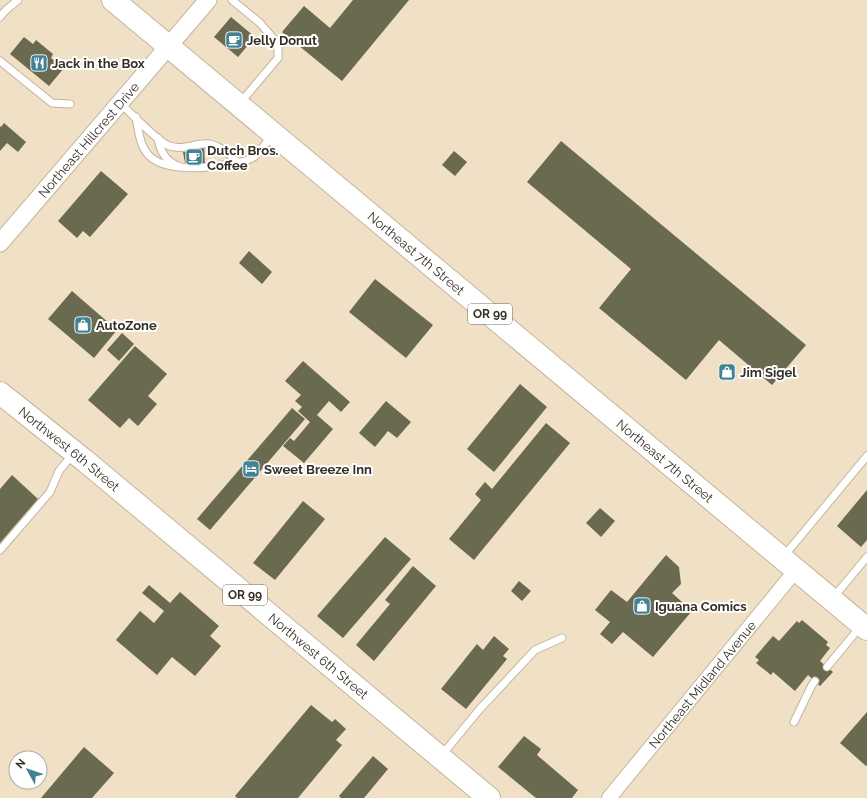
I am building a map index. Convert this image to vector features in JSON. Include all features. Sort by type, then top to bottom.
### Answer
[{"type":"highway","name":"Northeast 7th Street","points":[[113,0],[864,627]]},
{"type":"highway","name":"Northwest 6th Street","points":[[0,393],[74,452],[489,798]]},
{"type":"street","name":"Northeast Hillcrest Drive","points":[[0,243],[208,0]]},
{"type":"street","name":"Northeast Midland Avenue","points":[[609,798],[789,564]]},
{"type":"lane","points":[[0,17],[18,0]]},
{"type":"lane","points":[[232,0],[260,23],[278,44],[278,58],[239,105]]},
{"type":"lane","points":[[0,61],[52,104],[70,104]]},
{"type":"lane","points":[[120,103],[167,145],[179,147],[209,144],[224,150],[239,163]]},
{"type":"lane","points":[[136,117],[139,136],[146,153],[151,159],[164,165],[179,167],[196,168],[239,163],[253,157],[274,134]]},
{"type":"lane","points":[[158,138],[159,148],[165,158],[179,167]]},
{"type":"lane","points":[[0,550],[50,492],[59,471],[74,452]]},
{"type":"lane","points":[[789,564],[867,456]]},
{"type":"lane","points":[[831,600],[867,557]]},
{"type":"lane","points":[[827,667],[864,627]]},
{"type":"lane","points":[[440,757],[479,710],[535,650],[562,638]]},
{"type":"lane","points":[[794,722],[812,685],[815,682]]},
{"type":"building","points":[[353,0],[409,0],[342,81],[282,32],[304,6],[330,28]]},
{"type":"building","points":[[231,17],[255,37],[238,57],[214,37]]},
{"type":"building","name":"Jack in the Box","points":[[24,37],[33,44],[36,40],[53,54],[51,58],[64,68],[49,86],[10,54]]},
{"type":"building","points":[[4,123],[26,142],[18,152],[7,143],[0,151],[0,126],[1,127]]},
{"type":"building","points":[[561,141],[806,345],[772,385],[719,340],[686,380],[599,308],[631,269],[527,182]]},
{"type":"building","name":"Dutch Bros. Coffee","points":[[204,146],[205,166],[197,167],[196,162],[185,163],[183,152],[195,151],[195,147]]},
{"type":"building","points":[[454,151],[467,162],[455,176],[442,165]]},
{"type":"building","points":[[101,171],[128,194],[90,237],[83,231],[77,238],[58,221]]},
{"type":"building","points":[[249,251],[272,272],[262,284],[239,263]]},
{"type":"building","points":[[375,279],[433,325],[406,358],[349,312]]},
{"type":"building","name":"AutoZone","points":[[72,291],[117,330],[94,358],[48,319]]},
{"type":"building","points":[[122,333],[134,344],[119,361],[107,350]]},
{"type":"building","points":[[135,346],[167,374],[148,396],[157,404],[138,426],[129,418],[120,428],[88,400]]},
{"type":"building","points":[[303,361],[350,402],[341,412],[329,401],[317,415],[333,429],[304,463],[283,446],[290,438],[294,441],[310,422],[298,411],[302,407],[295,401],[301,395],[285,381]]},
{"type":"building","points":[[520,384],[547,407],[494,472],[467,449]]},
{"type":"building","points":[[386,401],[411,422],[397,438],[388,431],[375,447],[359,433]]},
{"type":"building","name":"Sweet Breeze Inn","points":[[292,408],[305,419],[210,530],[197,519]]},
{"type":"building","points":[[546,423],[570,443],[474,560],[449,539],[481,500],[475,494],[485,482],[492,489]]},
{"type":"building","points":[[12,475],[38,499],[0,543],[0,489]]},
{"type":"building","points":[[867,490],[867,540],[861,547],[837,526]]},
{"type":"building","points":[[303,501],[325,519],[275,580],[253,563]]},
{"type":"building","points":[[600,508],[615,521],[601,537],[586,523]]},
{"type":"building","points":[[385,537],[411,559],[343,638],[317,616]]},
{"type":"building","name":"Iguana Comics","points":[[666,555],[679,567],[681,584],[672,593],[692,611],[653,657],[623,632],[612,644],[600,634],[610,622],[595,610],[611,590],[627,602]]},
{"type":"building","points":[[413,566],[436,586],[374,661],[356,645],[390,604],[385,600]]},
{"type":"building","points":[[519,581],[531,591],[522,601],[511,591]]},
{"type":"building","points":[[149,585],[170,603],[180,592],[219,626],[210,636],[221,646],[195,676],[172,657],[157,675],[116,640],[140,611],[154,623],[164,611],[142,593]]},
{"type":"building","points":[[802,620],[828,642],[826,645],[830,648],[820,661],[833,672],[820,686],[808,675],[795,691],[773,672],[771,675],[756,663],[759,660],[755,657],[773,636],[779,641],[797,621],[799,623]]},
{"type":"building","points":[[494,636],[509,649],[503,656],[507,659],[466,709],[441,689],[477,644],[483,650]]},
{"type":"building","points":[[311,705],[332,722],[335,719],[346,729],[336,740],[342,745],[298,798],[237,798],[235,796]]},
{"type":"building","points":[[867,712],[867,765],[866,766],[840,743]]},
{"type":"building","points":[[524,736],[541,749],[537,755],[578,790],[572,798],[536,798],[498,767]]},
{"type":"building","points":[[84,747],[114,773],[92,798],[41,798]]},
{"type":"building","points":[[373,756],[388,769],[364,798],[341,798],[339,796]]},
{"type":"place","name":"Jelly Donut","points":[[234,40]]},
{"type":"place","name":"Jack in the Box","points":[[39,63]]},
{"type":"place","name":"Dutch Bros. Coffee","points":[[194,157]]},
{"type":"place","name":"AutoZone","points":[[83,325]]},
{"type":"place","name":"Jim Sigel","points":[[727,372]]},
{"type":"place","name":"Sweet Breeze Inn","points":[[251,469]]},
{"type":"place","name":"Iguana Comics","points":[[642,606]]}]
